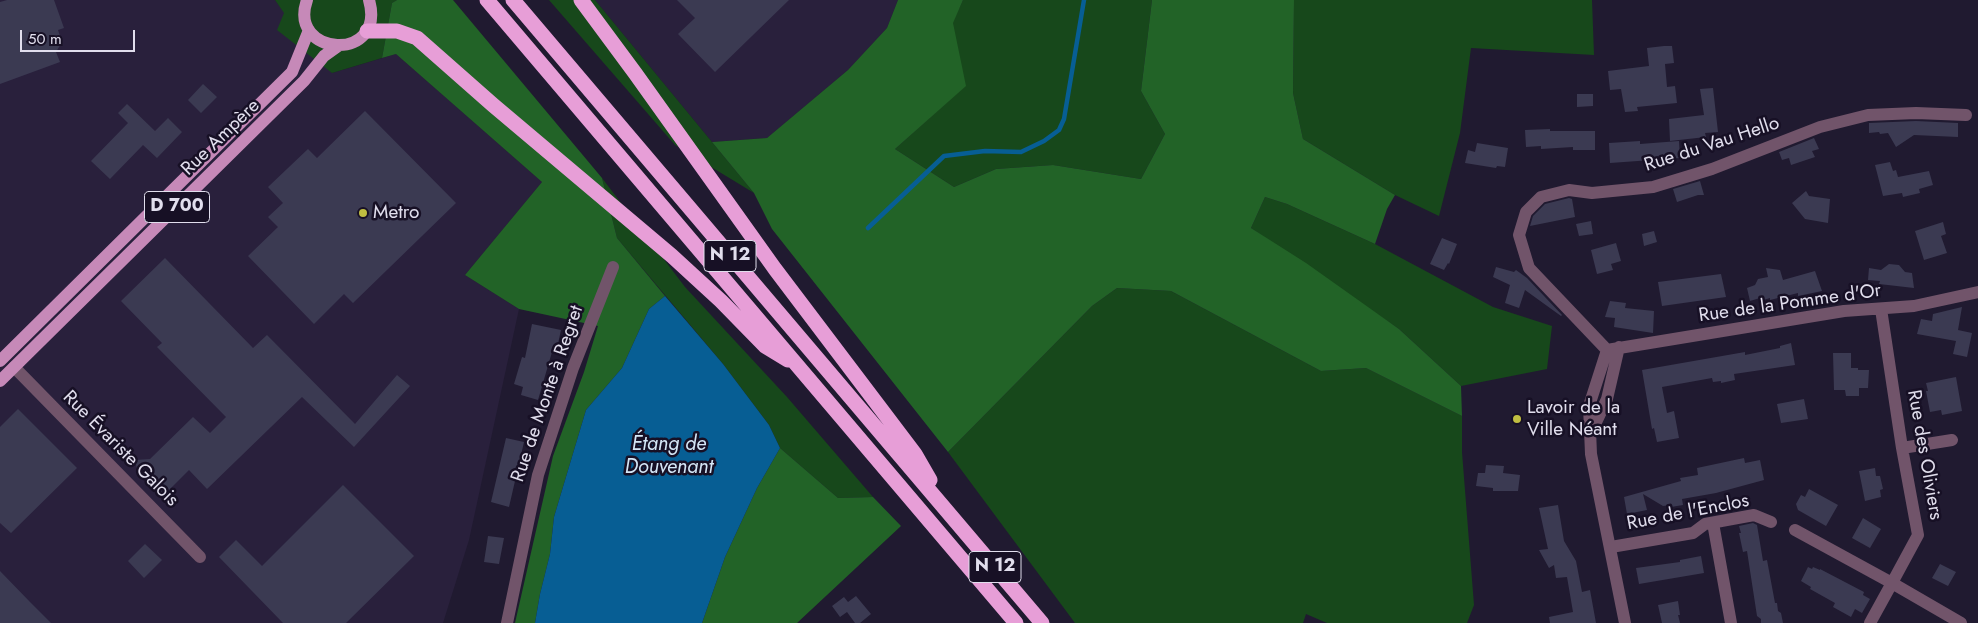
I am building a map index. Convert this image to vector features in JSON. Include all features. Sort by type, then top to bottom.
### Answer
[{"type":"highway","name":"N 12","points":[[488,0],[1016,623]]},
{"type":"highway","name":"N 12","points":[[513,0],[1042,623]]},
{"type":"highway","points":[[581,0],[775,269],[915,454],[948,512]]},
{"type":"highway","name":"N 12","points":[[366,31],[397,31],[417,38],[722,300],[764,346],[798,365]]},
{"type":"main road","points":[[307,0],[304,11],[305,21],[309,30],[322,42],[338,46]]},
{"type":"main road","points":[[366,31],[371,21],[372,9],[369,0]]},
{"type":"main road","name":"Rue Ampère","points":[[0,361],[292,72],[309,30]]},
{"type":"main road","name":"Rue Ampère","points":[[0,381],[304,81],[324,56],[338,46],[354,42],[366,31]]},
{"type":"street","name":"Rue du Vau Hello","points":[[1613,348],[1529,268],[1519,235],[1526,212],[1541,197],[1569,190],[1592,193],[1653,186],[1712,169],[1820,127],[1868,115],[1916,112],[1966,115]]},
{"type":"street","name":"Rue de Monte à Regret","points":[[507,623],[538,475],[573,368],[613,267]]},
{"type":"street","name":"Rue de la Pomme d'Or","points":[[1613,348],[1844,311],[1914,306],[1978,292]]},
{"type":"street","name":"Rue des Oliviers","points":[[1870,623],[1918,535],[1902,448],[1881,309]]},
{"type":"street","points":[[1613,348],[1607,399],[1590,436],[1591,454],[1625,623]]},
{"type":"street","name":"Rue Évariste Galois","points":[[14,367],[200,557]]},
{"type":"street","points":[[1902,448],[1952,440]]},
{"type":"street","name":"Rue de l'Enclos","points":[[1611,547],[1693,533],[1705,524],[1754,515],[1771,522]]},
{"type":"street","points":[[1713,523],[1731,623]]},
{"type":"street","points":[[1795,530],[1961,623]]},
{"type":"shaded area","points":[[0,0],[275,0],[332,73],[396,54],[542,182],[465,275],[519,309],[469,540],[443,623],[0,623]]},
{"type":"shaded area","points":[[595,0],[898,0],[887,28],[848,70],[767,138],[712,142]]},
{"type":"green space","points":[[275,0],[397,0],[392,3],[382,58],[332,73],[277,30],[284,13]]},
{"type":"green space","points":[[397,0],[453,0],[602,178],[617,238],[665,296],[649,309],[622,368],[586,410],[554,517],[550,554],[535,623],[515,623],[553,456],[584,372],[598,326],[519,309],[465,275],[542,182],[396,54],[382,58],[392,3]]},
{"type":"green space","points":[[549,0],[595,0],[754,193],[675,145]]},
{"type":"green space","points":[[898,0],[963,0],[953,23],[966,86],[895,149],[954,187],[996,169],[1053,165],[1141,179],[1165,134],[1141,91],[1152,0],[1294,0],[1293,93],[1303,139],[1395,195],[1387,209],[1375,244],[1287,204],[1265,197],[1251,228],[1306,263],[1399,329],[1461,386],[1462,416],[1366,368],[1321,371],[1171,291],[1117,288],[1092,306],[948,452],[772,229],[754,193],[712,142],[767,138],[848,70],[887,28]]},
{"type":"green space","points":[[963,0],[1152,0],[1141,91],[1165,134],[1141,179],[1053,165],[996,169],[954,187],[895,149],[965,86],[952,23]]},
{"type":"green space","points":[[1294,0],[1592,0],[1594,55],[1471,48],[1460,133],[1439,216],[1395,195],[1303,139],[1293,93]]},
{"type":"green space","points":[[602,178],[685,287],[787,397],[873,497],[838,498],[780,448],[769,425],[723,364],[617,238]]},
{"type":"green space","points":[[1265,197],[1287,204],[1375,244],[1493,307],[1552,326],[1547,369],[1461,386],[1399,329],[1251,228]]},
{"type":"green space","points":[[1117,288],[1171,291],[1321,371],[1366,368],[1462,416],[1462,452],[1474,605],[1467,623],[1327,623],[1306,614],[1303,623],[1075,623],[948,452],[1092,306]]},
{"type":"green space","points":[[780,448],[838,498],[873,497],[901,526],[797,623],[702,623],[725,557],[757,488]]},
{"type":"water","name":"Étang de Douvenant","points":[[665,296],[723,364],[769,425],[780,448],[757,488],[725,557],[702,623],[535,623],[550,554],[554,517],[586,410],[622,368],[649,309]]},
{"type":"building","points":[[7,0],[54,0],[64,28],[58,30],[62,42],[56,52],[60,62],[0,84],[0,2]]},
{"type":"building","points":[[677,0],[789,0],[715,72],[678,34],[695,18]]},
{"type":"building","points":[[1672,46],[1674,63],[1665,64],[1667,87],[1675,86],[1677,103],[1637,107],[1638,111],[1625,112],[1621,89],[1610,90],[1608,71],[1649,66],[1647,48]]},
{"type":"building","points":[[203,84],[217,97],[201,113],[188,100]]},
{"type":"building","points":[[1713,88],[1718,132],[1705,133],[1706,137],[1670,141],[1669,119],[1704,115],[1700,89]]},
{"type":"building","points":[[1577,94],[1593,94],[1593,106],[1577,107]]},
{"type":"building","points":[[127,104],[155,131],[168,118],[182,132],[157,158],[143,145],[110,179],[91,161],[128,123],[118,113]]},
{"type":"building","points":[[365,111],[456,203],[353,303],[344,294],[314,324],[248,256],[278,227],[268,217],[283,203],[268,187],[308,149],[317,158]]},
{"type":"building","points":[[1916,121],[1958,123],[1958,137],[1914,135],[1896,147],[1888,133],[1869,133],[1869,123]]},
{"type":"building","points":[[1550,129],[1550,131],[1595,131],[1595,150],[1573,150],[1573,147],[1541,149],[1541,146],[1526,147],[1525,130]]},
{"type":"building","points":[[1814,138],[1819,149],[1812,151],[1815,157],[1791,165],[1789,158],[1782,160],[1779,152]]},
{"type":"building","points":[[1640,141],[1640,144],[1679,141],[1680,158],[1610,163],[1609,143]]},
{"type":"building","points":[[1477,143],[1508,148],[1505,167],[1497,166],[1496,168],[1465,163],[1468,150],[1475,152]]},
{"type":"building","points":[[1890,162],[1893,171],[1896,170],[1898,177],[1929,171],[1933,185],[1919,189],[1920,193],[1903,197],[1902,193],[1883,196],[1875,165]]},
{"type":"building","points":[[1700,181],[1704,195],[1698,195],[1677,202],[1673,189]]},
{"type":"building","points":[[1806,191],[1809,196],[1830,199],[1828,223],[1805,219],[1792,203]]},
{"type":"building","points":[[1569,198],[1572,199],[1575,217],[1530,226],[1533,216],[1545,204]]},
{"type":"building","points":[[1591,221],[1593,234],[1579,236],[1576,224]]},
{"type":"building","points":[[1943,222],[1946,234],[1941,236],[1947,253],[1924,260],[1915,231]]},
{"type":"building","points":[[1654,231],[1657,242],[1644,246],[1642,234]]},
{"type":"building","points":[[1442,238],[1457,244],[1449,264],[1444,270],[1430,264]]},
{"type":"building","points":[[1616,243],[1621,261],[1611,264],[1613,270],[1597,274],[1591,250]]},
{"type":"building","points":[[165,258],[253,348],[267,335],[355,424],[397,375],[410,386],[354,447],[302,397],[207,489],[189,470],[164,495],[137,469],[135,460],[150,459],[193,417],[210,433],[226,417],[157,347],[162,343],[121,301]]},
{"type":"building","points":[[1889,264],[1899,265],[1905,272],[1912,273],[1914,288],[1879,284],[1880,281],[1868,280],[1869,268],[1881,270]]},
{"type":"building","points":[[1496,267],[1514,272],[1516,270],[1527,278],[1562,315],[1525,290],[1519,308],[1505,303],[1510,285],[1493,277]]},
{"type":"building","points":[[1766,268],[1780,270],[1783,280],[1815,271],[1822,291],[1798,296],[1798,293],[1770,300],[1770,298],[1760,301],[1760,298],[1750,301],[1747,288],[1755,285],[1758,279],[1768,277]]},
{"type":"building","points":[[1721,274],[1726,297],[1662,306],[1658,282]]},
{"type":"building","points":[[1610,301],[1626,303],[1625,308],[1654,311],[1653,333],[1614,327],[1615,318],[1605,317]]},
{"type":"building","points":[[1962,307],[1958,330],[1972,333],[1967,357],[1953,354],[1956,341],[1917,334],[1921,319],[1932,321],[1933,314]]},
{"type":"building","points":[[532,324],[561,330],[556,353],[552,352],[538,400],[521,395],[523,387],[514,384],[522,357],[525,358]]},
{"type":"building","points":[[1791,343],[1795,365],[1734,374],[1735,380],[1721,383],[1721,381],[1713,382],[1712,378],[1662,387],[1667,413],[1674,411],[1679,438],[1657,442],[1654,428],[1652,429],[1642,370],[1745,352],[1745,355],[1780,348],[1780,346]]},
{"type":"building","points":[[1833,353],[1851,353],[1851,368],[1869,370],[1868,388],[1859,388],[1859,396],[1846,396],[1845,390],[1834,390]]},
{"type":"building","points":[[1956,377],[1962,411],[1942,415],[1941,410],[1930,412],[1926,383]]},
{"type":"building","points":[[1804,399],[1808,419],[1781,423],[1777,404]]},
{"type":"building","points":[[18,409],[77,468],[11,533],[0,523],[0,427]]},
{"type":"building","points":[[506,438],[524,442],[509,507],[491,502]]},
{"type":"building","points":[[1744,458],[1745,463],[1760,460],[1764,480],[1716,493],[1682,499],[1683,505],[1671,507],[1671,505],[1663,506],[1643,494],[1647,510],[1627,514],[1624,497],[1681,481],[1680,478],[1698,475],[1697,468]]},
{"type":"building","points":[[1486,465],[1504,466],[1503,473],[1520,475],[1518,491],[1493,491],[1493,488],[1476,486],[1478,473],[1485,473]]},
{"type":"building","points":[[1875,468],[1876,476],[1880,476],[1883,489],[1880,490],[1881,497],[1865,501],[1859,471]]},
{"type":"building","points":[[343,485],[414,556],[346,623],[283,623],[219,557],[236,540],[262,566]]},
{"type":"building","points":[[1809,489],[1838,505],[1826,526],[1798,510],[1796,504],[1801,495],[1805,497]]},
{"type":"building","points":[[1558,505],[1564,541],[1576,561],[1582,592],[1590,590],[1596,623],[1550,623],[1549,617],[1573,612],[1567,577],[1556,578],[1554,565],[1549,568],[1539,550],[1548,549],[1539,508]]},
{"type":"building","points":[[1863,518],[1881,529],[1870,548],[1852,538]]},
{"type":"building","points":[[1753,523],[1757,525],[1763,561],[1767,560],[1775,603],[1777,603],[1778,611],[1781,613],[1783,623],[1761,623],[1761,619],[1757,616],[1747,551],[1743,552],[1739,533],[1741,533],[1739,526]]},
{"type":"building","points":[[488,536],[504,538],[499,564],[484,562]]},
{"type":"building","points":[[145,544],[162,560],[144,578],[128,561]]},
{"type":"building","points":[[1701,556],[1704,573],[1639,584],[1636,568],[1680,562],[1680,560]]},
{"type":"building","points":[[1940,564],[1956,572],[1948,586],[1932,578]]},
{"type":"building","points":[[1808,567],[1820,569],[1864,592],[1863,595],[1870,599],[1862,613],[1855,609],[1851,617],[1833,607],[1835,603],[1810,589],[1811,587],[1801,581]]},
{"type":"building","points":[[0,571],[30,602],[51,623],[0,623]]},
{"type":"building","points":[[856,596],[871,614],[860,623],[855,623],[847,612],[840,617],[832,606],[844,597],[848,602]]},
{"type":"building","points":[[1678,601],[1680,623],[1662,623],[1658,605]]},
{"type":"waterway","points":[[868,228],[944,156],[985,151],[1021,152],[1044,141],[1059,130],[1064,119],[1084,0]]},
{"type":"place","name":"Metro","points":[[363,213]]},
{"type":"place","name":"Lavoir de la Ville Néant","points":[[1517,419]]}]
